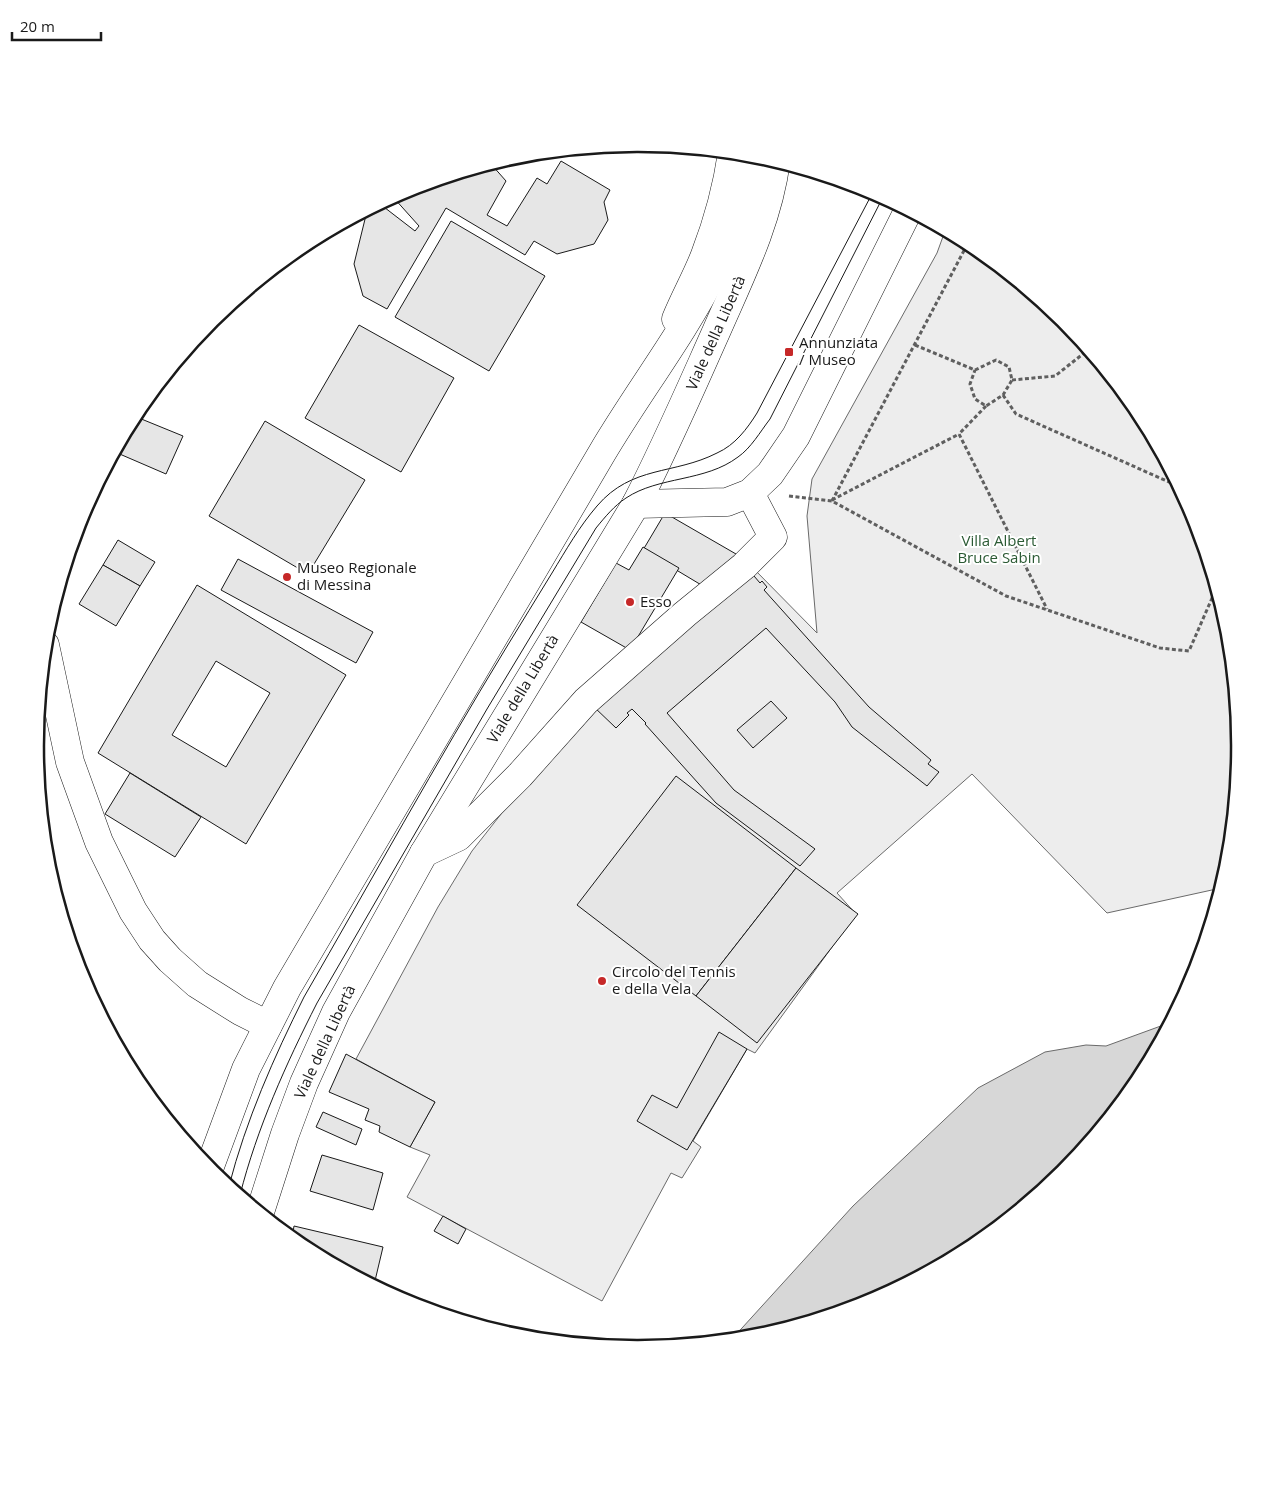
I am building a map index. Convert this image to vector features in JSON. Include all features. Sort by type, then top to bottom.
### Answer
[{"type":"main road","points":[[654,373],[711,238],[727,186],[731,160]]},
{"type":"main road","name":"Viale della Libertà","points":[[212,1160],[246,1069],[287,988],[614,434],[688,321],[726,247],[740,212],[749,180],[751,164]]},
{"type":"main road","name":"Viale della Libertà","points":[[262,1205],[285,1134],[318,1051],[336,1012],[424,853],[636,504],[662,454],[752,251],[765,213],[775,169]]},
{"type":"main road","points":[[636,504],[728,502],[750,493],[770,474],[796,436],[905,216]]},
{"type":"main road","points":[[424,853],[458,837],[520,775],[586,702],[678,619],[744,566],[774,537],[750,493]]},
{"type":"main road","points":[[50,665],[70,762],[99,842],[133,911],[152,940],[190,978],[240,1010],[268,1025]]},
{"type":"path","points":[[832,501],[964,250]]},
{"type":"path","points":[[915,344],[975,370]]},
{"type":"path","points":[[1012,380],[1055,376],[1083,354]]},
{"type":"path","points":[[832,501],[959,434],[986,406],[1003,395],[1012,380],[1009,367],[996,360],[975,370],[970,384],[974,399],[986,406]]},
{"type":"path","points":[[1003,395],[1016,414],[1170,482]]},
{"type":"path","points":[[959,434],[1048,610]]},
{"type":"path","points":[[832,501],[1006,596],[1160,648],[1189,651],[1212,597]]},
{"type":"shaded area","points":[[943,237],[999,275],[1057,326],[1109,385],[1131,416],[1152,449],[1186,519],[1200,555],[1220,630],[1230,707],[1230,785],[1220,862],[1213,890],[1107,913],[972,774],[837,893],[856,914],[755,1053],[747,1049],[693,1141],[701,1147],[682,1178],[671,1173],[602,1301],[407,1197],[430,1155],[410,1147],[435,1102],[356,1059],[438,907],[472,851],[527,781],[593,706],[752,567],[817,633],[807,516],[812,479],[937,253]]},
{"type":"shaded area","points":[[1161,1026],[1131,1076],[1084,1137],[1057,1166],[999,1217],[967,1240],[934,1260],[900,1279],[865,1295],[791,1320],[740,1330],[853,1206],[978,1088],[1045,1052],[1086,1045],[1106,1046]]},
{"type":"building","points":[[561,161],[610,190],[604,202],[608,220],[594,244],[557,254],[534,241],[525,255],[446,208],[387,309],[363,296],[354,264],[365,218],[385,208],[415,231],[419,226],[398,203],[447,184],[496,170],[506,181],[487,215],[507,226],[537,178],[547,184]]},
{"type":"building","points":[[451,221],[545,276],[489,371],[395,317]]},
{"type":"building","points":[[359,325],[454,378],[401,472],[305,418]]},
{"type":"building","points":[[142,419],[183,436],[166,474],[120,454]]},
{"type":"building","points":[[265,421],[365,480],[308,574],[209,516]]},
{"type":"building","points":[[665,513],[736,554],[703,586],[643,550]]},
{"type":"building","points":[[118,540],[155,562],[140,586],[103,565]]},
{"type":"building","points":[[643,547],[679,568],[630,650],[581,622],[616,563],[629,570]]},
{"type":"building","points":[[238,559],[373,632],[356,663],[221,590]]},
{"type":"building","points":[[103,565],[140,586],[116,626],[79,604]]},
{"type":"building","points":[[748,569],[760,583],[762,581],[767,587],[764,590],[869,707],[931,760],[928,764],[939,772],[927,786],[852,727],[835,702],[766,628],[667,713],[734,790],[815,849],[800,866],[716,803],[632,709],[627,713],[629,715],[616,728],[593,706]]},
{"type":"building","points":[[197,585],[346,675],[246,844],[98,753]],"holes":[[[216,661],[270,693],[226,767],[172,735]]]},
{"type":"building","points":[[771,701],[787,718],[753,748],[737,730]]},
{"type":"building","points":[[130,773],[201,817],[175,857],[105,814]]},
{"type":"building","points":[[676,776],[796,868],[696,996],[577,905]]},
{"type":"building","points":[[796,868],[858,914],[757,1043],[696,996]]},
{"type":"building","points":[[719,1032],[747,1049],[687,1150],[637,1121],[652,1095],[677,1108]]},
{"type":"building","points":[[346,1054],[435,1102],[410,1147],[379,1132],[380,1126],[365,1120],[369,1109],[329,1092]]},
{"type":"building","points":[[323,1112],[362,1129],[356,1145],[316,1127]]},
{"type":"building","points":[[322,1155],[383,1173],[373,1210],[310,1191]]},
{"type":"building","points":[[443,1216],[466,1229],[458,1244],[434,1231]]},
{"type":"building","points":[[294,1226],[383,1247],[375,1279],[341,1260],[293,1230]]},
{"type":"tram line","points":[[231,1178],[252,1113],[304,997],[454,735],[584,522],[610,493],[624,484],[639,477],[685,465],[717,453],[729,446],[745,431],[757,413],[869,199]]},
{"type":"tram line","points":[[242,1188],[255,1145],[273,1097],[317,1003],[487,709],[596,528],[626,498],[653,486],[711,471],[725,465],[743,453],[751,444],[770,419],[880,204]]},
{"type":"place","name":"Annunziata / Museo","points":[[789,352]]},
{"type":"place","name":"Museo Regionale di Messina","points":[[287,577]]},
{"type":"place","name":"Esso","points":[[630,602]]},
{"type":"place","name":"Circolo del Tennis e della Vela","points":[[602,981]]},
{"type":"park label","name":"Villa Albert Bruce Sabin","points":[[999,550]]}]
